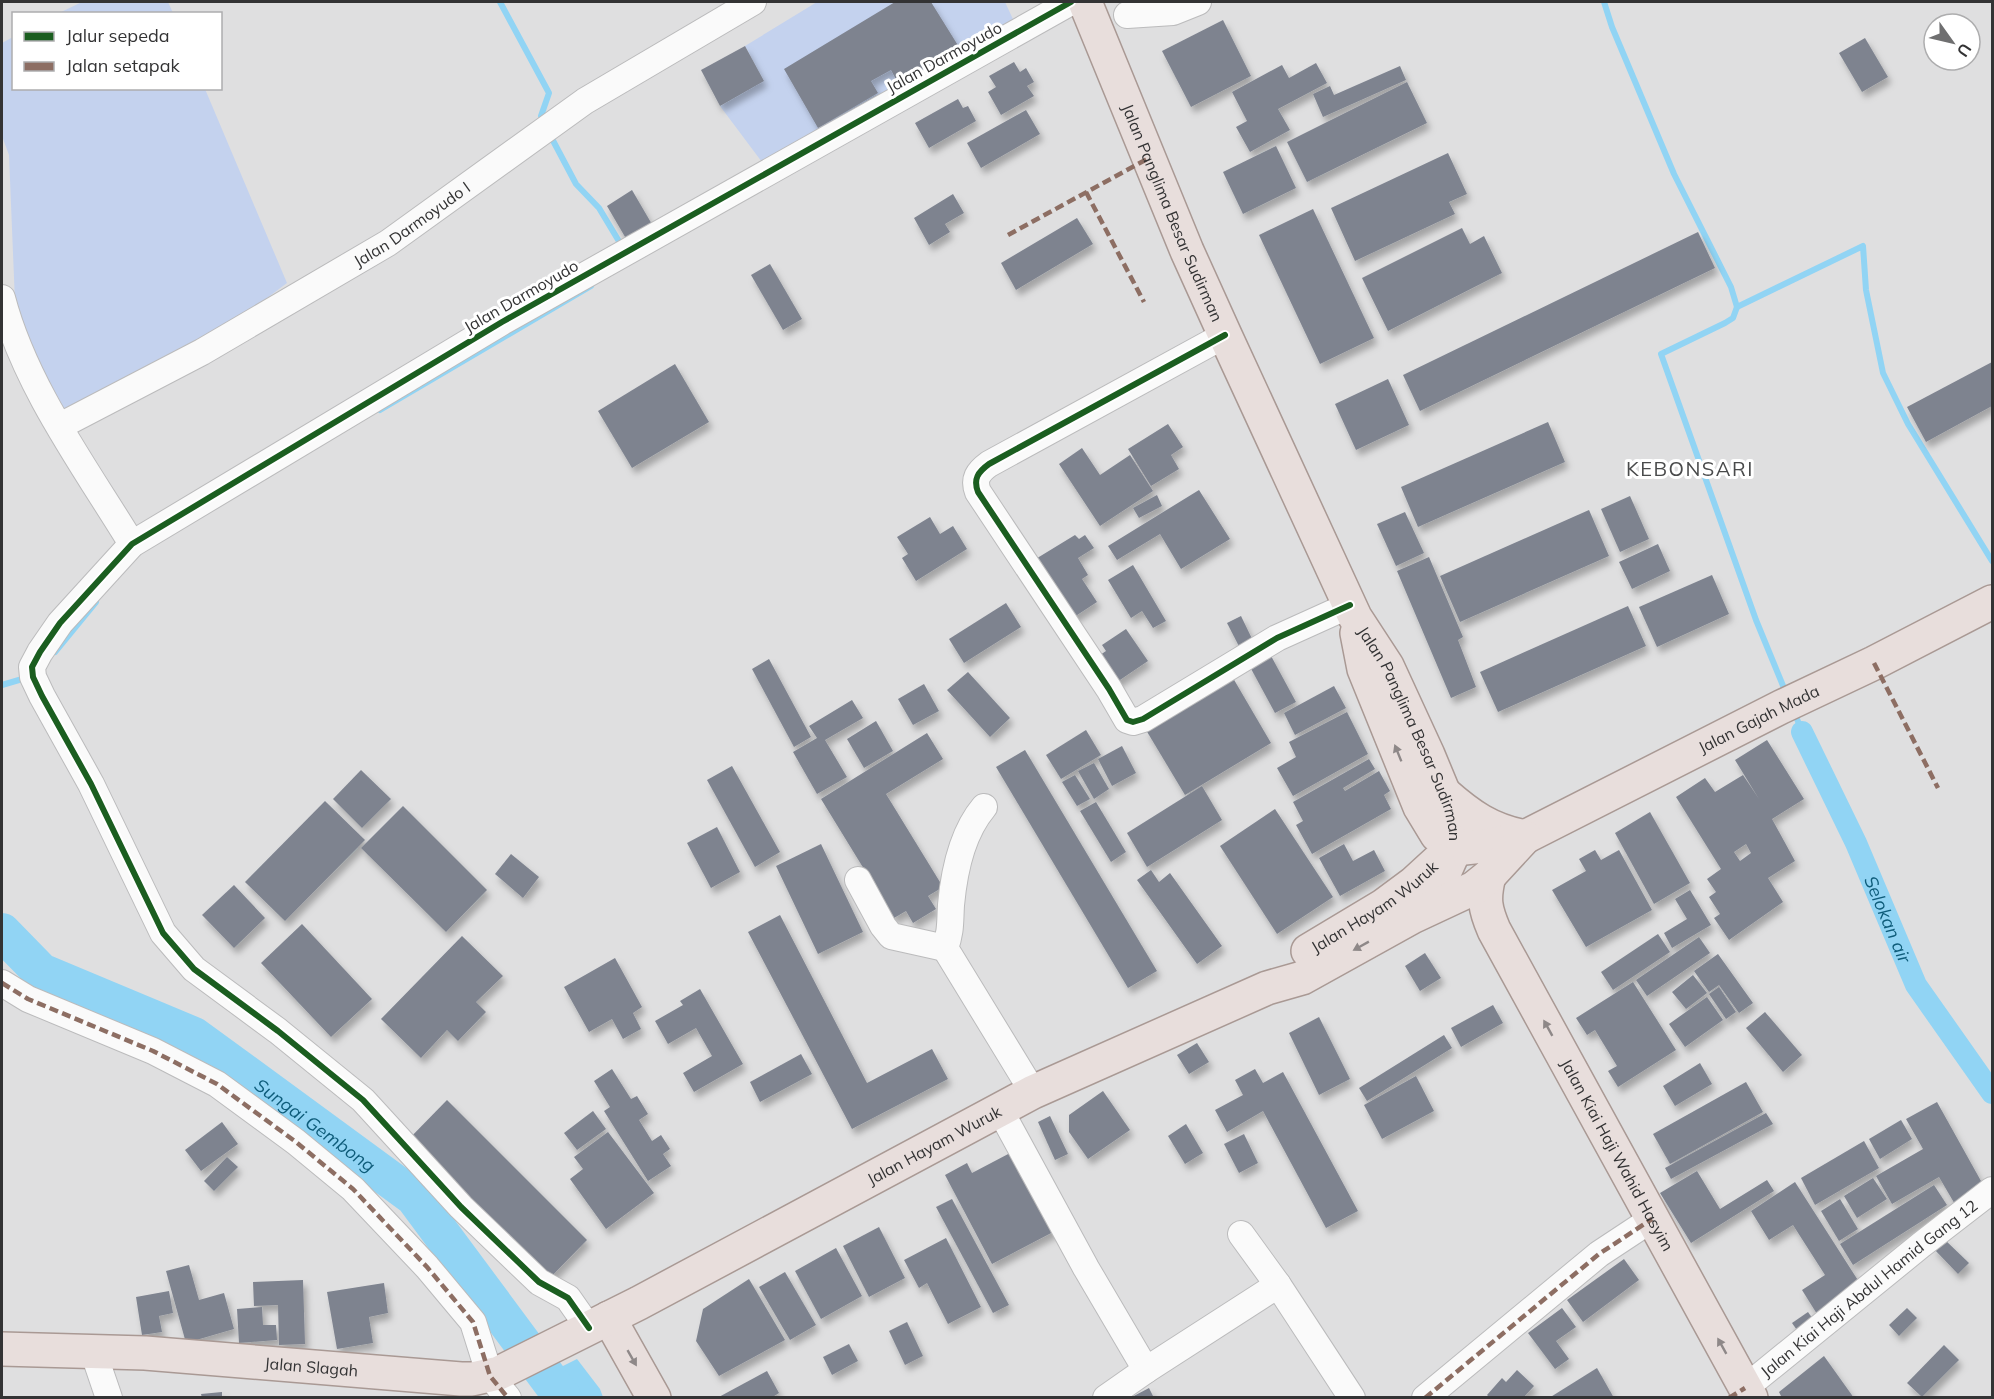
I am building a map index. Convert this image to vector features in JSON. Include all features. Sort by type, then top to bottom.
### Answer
[{"type":"main road","name":"Jalan Panglima Besar Sudirman","points":[[1090,16],[1187,251],[1352,611],[1364,669],[1432,800],[1437,835],[1455,879]]},
{"type":"main road","name":"Jalan Gajah Mada","points":[[1525,837],[1992,602]]},
{"type":"main road","points":[[1432,800],[1464,810],[1486,825],[1504,833],[1525,837]]},
{"type":"main road","points":[[1525,837],[1489,876],[1473,888],[1455,879],[1492,845],[1525,837]]},
{"type":"main road","name":"Jalan Hayam Wuruk","points":[[593,1326],[1033,1092],[1267,988],[1302,978],[1412,917],[1455,879]]},
{"type":"main road","name":"Jalan Hayam Wuruk","points":[[1267,988],[1289,962],[1383,906],[1414,883],[1455,879]]},
{"type":"main road","name":"Jalan Kiai Haji Wahid Hasyim","points":[[1455,879],[1494,930],[1748,1393]]},
{"type":"main road","points":[[593,1326],[654,1398]]},
{"type":"main road","name":"Jalan Slagah","points":[[2,1349],[168,1355],[499,1382],[593,1326]]},
{"type":"street","name":"Jalan Darmoyudo","points":[[593,1326],[568,1298],[538,1282],[461,1207],[363,1100],[183,958],[163,933],[91,784],[42,696],[32,667],[60,623],[132,544],[502,322],[1071,2]]},
{"type":"street","points":[[1090,16],[1132,8],[1173,12],[1198,2]]},
{"type":"street","name":"Jalan Darmoyudo I","points":[[60,426],[202,352],[388,243],[585,101],[736,6]]},
{"type":"street","points":[[2,298],[8,321],[39,390],[132,544]]},
{"type":"street","points":[[1225,335],[989,464],[982,469],[976,479],[978,492],[1109,689],[1127,720],[1133,722],[1143,719],[1277,638],[1352,611]]},
{"type":"street","points":[[945,948],[950,934],[953,887],[964,843],[973,820],[984,807]]},
{"type":"street","points":[[858,880],[883,926],[891,936],[945,948],[1033,1092]]},
{"type":"street","points":[[2,982],[28,999],[153,1051],[217,1084],[296,1142],[353,1189],[427,1267],[473,1322],[499,1382]]},
{"type":"street","points":[[1000,1110],[1086,1268],[1146,1370]]},
{"type":"street","name":"Jalan Kiai Haji Abdul Hamid Gang 12","points":[[1748,1393],[1921,1245],[1992,1190]]},
{"type":"street","points":[[1425,1398],[1599,1254],[1652,1219]]},
{"type":"street","points":[[1241,1234],[1278,1285],[1352,1398]]},
{"type":"street","points":[[1106,1398],[1278,1285]]},
{"type":"street","points":[[93,1351],[109,1398]]},
{"type":"shaded area","points":[[82,2],[168,2],[173,12],[61,12]]},
{"type":"shaded area","points":[[817,2],[1005,2],[1018,30],[768,170],[720,106],[763,80],[745,46]]},
{"type":"shaded area","points":[[12,38],[12,90],[205,90],[287,283],[202,347],[66,417],[47,391],[15,302],[9,155],[2,136],[2,43]]},
{"type":"water","points":[[577,1359],[600,1389],[603,1397],[541,1397],[533,1381]]},
{"type":"building","points":[[895,2],[931,2],[959,47],[898,83],[891,70],[871,81],[878,93],[818,128],[784,69]]},
{"type":"building","points":[[1223,20],[1251,76],[1191,107],[1162,51]]},
{"type":"building","points":[[1865,38],[1888,77],[1862,92],[1839,53]]},
{"type":"building","points":[[745,46],[764,81],[720,106],[701,70]]},
{"type":"building","points":[[1014,62],[1020,72],[1026,68],[1034,82],[1027,86],[1034,96],[1001,115],[988,92],[996,87],[989,76]]},
{"type":"building","points":[[1316,63],[1327,83],[1278,109],[1290,130],[1250,152],[1236,127],[1247,121],[1232,92],[1282,65],[1289,78]]},
{"type":"building","points":[[1400,66],[1406,80],[1323,117],[1313,94],[1330,86],[1334,95]]},
{"type":"building","points":[[1407,82],[1427,123],[1307,182],[1287,142]]},
{"type":"building","points":[[958,99],[963,108],[968,106],[976,121],[929,148],[915,123]]},
{"type":"building","points":[[1026,110],[1040,134],[981,168],[967,143]]},
{"type":"building","points":[[1276,146],[1296,188],[1243,214],[1223,172]]},
{"type":"building","points":[[1448,153],[1467,194],[1449,202],[1455,214],[1355,261],[1331,208]]},
{"type":"building","points":[[632,190],[653,226],[628,242],[607,206]]},
{"type":"building","points":[[953,194],[964,213],[945,224],[950,232],[929,245],[914,218]]},
{"type":"building","points":[[1313,209],[1374,338],[1320,364],[1259,235]]},
{"type":"building","points":[[1077,218],[1093,244],[1016,290],[1001,263]]},
{"type":"building","points":[[1462,228],[1470,244],[1484,236],[1502,273],[1388,331],[1362,278]]},
{"type":"building","points":[[1698,232],[1715,268],[1420,411],[1403,375]]},
{"type":"building","points":[[770,264],[802,319],[783,330],[751,275]]},
{"type":"building","points":[[1992,362],[1992,406],[1926,442],[1907,407]]},
{"type":"building","points":[[675,364],[709,422],[632,468],[598,411]]},
{"type":"building","points":[[1388,379],[1409,425],[1356,450],[1335,404]]},
{"type":"building","points":[[1548,422],[1565,462],[1418,527],[1401,487]]},
{"type":"building","points":[[1168,424],[1183,447],[1171,455],[1179,469],[1151,486],[1128,449]]},
{"type":"building","points":[[1082,448],[1100,475],[1130,455],[1153,491],[1100,526],[1059,464]]},
{"type":"building","points":[[1199,490],[1230,539],[1181,569],[1160,534],[1117,560],[1108,546]]},
{"type":"building","points":[[1157,495],[1162,506],[1139,518],[1133,508]]},
{"type":"building","points":[[1630,496],[1649,539],[1620,552],[1601,509]]},
{"type":"building","points":[[1589,510],[1609,556],[1460,622],[1440,576]]},
{"type":"building","points":[[1405,512],[1424,553],[1396,566],[1377,524]]},
{"type":"building","points":[[930,517],[940,534],[953,526],[967,549],[916,581],[902,558],[908,554],[897,537]]},
{"type":"building","points":[[1075,535],[1079,539],[1085,535],[1094,548],[1078,558],[1088,575],[1082,579],[1097,602],[1071,619],[1034,560]]},
{"type":"building","points":[[1658,544],[1670,571],[1632,589],[1619,562]]},
{"type":"building","points":[[1429,557],[1463,637],[1458,640],[1476,687],[1451,698],[1397,571]]},
{"type":"building","points":[[1133,565],[1166,621],[1153,628],[1142,611],[1131,618],[1108,580]]},
{"type":"building","points":[[1712,575],[1729,614],[1657,647],[1639,607]]},
{"type":"building","points":[[1006,603],[1021,627],[964,663],[949,639]]},
{"type":"building","points":[[1628,606],[1646,646],[1498,712],[1480,672]]},
{"type":"building","points":[[1241,616],[1256,647],[1243,654],[1227,623]]},
{"type":"building","points":[[1126,629],[1148,661],[1114,684],[1097,657],[1106,651],[1102,645]]},
{"type":"building","points":[[1270,654],[1296,702],[1275,713],[1249,665]]},
{"type":"building","points":[[769,659],[811,737],[794,747],[752,669]]},
{"type":"building","points":[[968,672],[1010,718],[990,737],[947,690]]},
{"type":"building","points":[[1233,678],[1271,743],[1185,795],[1146,730]]},
{"type":"building","points":[[924,684],[939,711],[913,725],[898,699]]},
{"type":"building","points":[[1334,686],[1346,708],[1295,735],[1284,713]]},
{"type":"building","points":[[852,700],[863,718],[825,740],[847,777],[817,794],[793,752],[817,738],[809,726]]},
{"type":"building","points":[[1347,712],[1368,754],[1293,796],[1277,768],[1296,757],[1289,742]]},
{"type":"building","points":[[876,721],[893,751],[864,768],[847,739]]},
{"type":"building","points":[[1086,730],[1101,755],[1061,779],[1046,755]]},
{"type":"building","points":[[927,733],[943,759],[886,794],[943,887],[928,896],[936,909],[913,923],[906,911],[894,918],[821,799]]},
{"type":"building","points":[[1767,740],[1804,799],[1772,819],[1795,861],[1768,878],[1783,902],[1729,940],[1714,918],[1720,914],[1709,897],[1716,892],[1707,879],[1721,869],[1676,797],[1705,778],[1715,792],[1743,775],[1759,799],[1735,760]],"holes":[[[1746,844],[1751,853],[1740,861],[1734,852]]]},
{"type":"building","points":[[1122,746],[1136,773],[1112,786],[1098,759]]},
{"type":"building","points":[[1025,750],[1157,971],[1128,988],[996,767]]},
{"type":"building","points":[[1369,759],[1375,769],[1343,788],[1345,791],[1379,771],[1390,791],[1384,795],[1391,809],[1312,854],[1296,825],[1303,821],[1293,802]]},
{"type":"building","points":[[1094,763],[1109,789],[1094,799],[1078,771]]},
{"type":"building","points":[[732,766],[780,852],[755,867],[707,780]]},
{"type":"building","points":[[361,770],[391,799],[362,828],[333,799]]},
{"type":"building","points":[[1075,775],[1090,799],[1077,806],[1062,782]]},
{"type":"building","points":[[1202,786],[1222,820],[1147,867],[1127,833]]},
{"type":"building","points":[[325,801],[365,840],[285,921],[245,882]]},
{"type":"building","points":[[1096,802],[1126,852],[1111,862],[1080,811]]},
{"type":"building","points":[[403,806],[487,890],[446,932],[361,848]]},
{"type":"building","points":[[1275,809],[1333,897],[1277,934],[1220,846]]},
{"type":"building","points":[[1650,812],[1690,883],[1654,904],[1615,833]]},
{"type":"building","points":[[717,827],[740,872],[711,888],[687,843]]},
{"type":"building","points":[[821,844],[863,932],[818,954],[776,866]]},
{"type":"building","points":[[1344,844],[1353,861],[1374,850],[1385,871],[1340,896],[1319,858]]},
{"type":"building","points":[[1595,850],[1601,860],[1619,850],[1652,910],[1586,947],[1552,890],[1586,871],[1579,859]]},
{"type":"building","points":[[511,854],[539,877],[523,898],[495,874]]},
{"type":"building","points":[[1151,870],[1159,882],[1170,873],[1222,946],[1197,964],[1137,880]]},
{"type":"building","points":[[234,885],[265,918],[234,948],[202,915]]},
{"type":"building","points":[[1690,890],[1711,925],[1672,948],[1664,933],[1687,919],[1675,899]]},
{"type":"building","points":[[780,915],[867,1083],[932,1049],[948,1079],[852,1129],[748,932]]},
{"type":"building","points":[[302,924],[372,999],[331,1037],[261,963]]},
{"type":"building","points":[[1658,934],[1670,952],[1613,990],[1601,972]]},
{"type":"building","points":[[462,936],[503,976],[476,1002],[486,1012],[458,1041],[447,1030],[421,1058],[381,1019]]},
{"type":"building","points":[[1699,937],[1710,953],[1647,996],[1636,980]]},
{"type":"building","points":[[1425,953],[1441,978],[1420,991],[1405,966]]},
{"type":"building","points":[[1718,954],[1753,1003],[1739,1013],[1719,985],[1709,992],[1694,971]]},
{"type":"building","points":[[615,958],[642,1007],[633,1013],[641,1029],[623,1039],[612,1019],[589,1032],[564,987]]},
{"type":"building","points":[[1693,975],[1707,993],[1686,1009],[1672,992]]},
{"type":"building","points":[[1633,982],[1676,1050],[1618,1087],[1608,1071],[1617,1066],[1595,1030],[1587,1035],[1576,1018]]},
{"type":"building","points":[[1719,987],[1736,1012],[1726,1019],[1709,994]]},
{"type":"building","points":[[700,989],[743,1064],[694,1092],[683,1073],[712,1056],[696,1028],[668,1044],[655,1021],[683,1005],[680,1001]]},
{"type":"building","points":[[1707,997],[1723,1020],[1685,1047],[1669,1024]]},
{"type":"building","points":[[1493,1005],[1503,1023],[1461,1047],[1451,1028]]},
{"type":"building","points":[[1765,1012],[1802,1055],[1783,1072],[1746,1028]]},
{"type":"building","points":[[1319,1017],[1350,1079],[1319,1095],[1289,1033]]},
{"type":"building","points":[[1444,1035],[1452,1048],[1367,1101],[1359,1088]]},
{"type":"building","points":[[1197,1043],[1209,1062],[1189,1074],[1177,1055]]},
{"type":"building","points":[[801,1054],[812,1074],[760,1102],[750,1082]]},
{"type":"building","points":[[1700,1063],[1712,1084],[1675,1106],[1663,1086]]},
{"type":"building","points":[[612,1069],[631,1099],[637,1096],[648,1114],[639,1120],[652,1141],[661,1135],[670,1149],[663,1154],[671,1166],[648,1181],[604,1111],[610,1107],[594,1081]]},
{"type":"building","points":[[1255,1069],[1263,1083],[1283,1072],[1358,1211],[1326,1228],[1263,1111],[1227,1132],[1215,1110],[1243,1095],[1235,1080]]},
{"type":"building","points":[[1416,1076],[1434,1111],[1382,1139],[1364,1105]]},
{"type":"building","points":[[1746,1082],[1763,1112],[1670,1164],[1653,1134]]},
{"type":"building","points":[[1103,1091],[1130,1130],[1088,1159],[1069,1132],[1069,1115]]},
{"type":"building","points":[[447,1100],[587,1240],[544,1284],[404,1144]]},
{"type":"building","points":[[1937,1102],[1986,1190],[1956,1206],[1939,1177],[1892,1204],[1876,1176],[1923,1149],[1906,1119]]},
{"type":"building","points":[[593,1111],[606,1129],[577,1150],[564,1133]]},
{"type":"building","points":[[1766,1113],[1773,1124],[1671,1179],[1665,1168]]},
{"type":"building","points":[[1050,1116],[1068,1154],[1055,1160],[1038,1122]]},
{"type":"building","points":[[1901,1120],[1912,1139],[1880,1159],[1869,1139]]},
{"type":"building","points":[[222,1122],[238,1144],[201,1171],[185,1150]]},
{"type":"building","points":[[1186,1124],[1203,1153],[1185,1164],[1168,1136]]},
{"type":"building","points":[[608,1132],[654,1193],[606,1229],[570,1179],[583,1169],[574,1157]]},
{"type":"building","points":[[1244,1134],[1258,1163],[1239,1173],[1224,1144]]},
{"type":"building","points":[[1864,1141],[1879,1168],[1815,1205],[1801,1178]]},
{"type":"building","points":[[1012,1152],[1055,1231],[992,1264],[945,1175],[967,1163],[972,1173]]},
{"type":"building","points":[[227,1157],[238,1167],[214,1191],[204,1181]]},
{"type":"building","points":[[1697,1171],[1720,1209],[1767,1180],[1774,1191],[1691,1243],[1660,1193]]},
{"type":"building","points":[[1873,1178],[1887,1199],[1857,1218],[1844,1196]]},
{"type":"building","points":[[1795,1182],[1861,1285],[1817,1314],[1802,1290],[1825,1275],[1793,1225],[1769,1240],[1751,1211]]},
{"type":"building","points":[[1934,1185],[1947,1205],[1853,1265],[1840,1244]]},
{"type":"building","points":[[952,1199],[1009,1305],[993,1313],[936,1207]]},
{"type":"building","points":[[1840,1199],[1858,1229],[1839,1241],[1821,1211]]},
{"type":"building","points":[[879,1227],[905,1278],[869,1297],[843,1246]]},
{"type":"building","points":[[946,1238],[981,1307],[948,1324],[927,1283],[919,1288],[904,1260]]},
{"type":"building","points":[[1943,1238],[1969,1263],[1958,1274],[1933,1248]]},
{"type":"building","points":[[836,1248],[862,1296],[821,1319],[795,1271]]},
{"type":"building","points":[[1624,1259],[1639,1280],[1583,1322],[1567,1300]]},
{"type":"building","points":[[189,1265],[199,1300],[224,1293],[234,1329],[186,1343],[166,1271]]},
{"type":"building","points":[[785,1272],[816,1325],[790,1340],[759,1287]]},
{"type":"building","points":[[749,1279],[785,1340],[719,1376],[696,1341],[703,1309]]},
{"type":"building","points":[[303,1280],[305,1344],[279,1345],[278,1305],[254,1306],[253,1282]]},
{"type":"building","points":[[384,1283],[388,1313],[369,1317],[373,1343],[337,1349],[327,1292]]},
{"type":"building","points":[[169,1291],[173,1313],[159,1316],[162,1332],[142,1335],[136,1297]]},
{"type":"building","points":[[262,1307],[263,1325],[276,1325],[277,1340],[239,1343],[237,1309]]},
{"type":"building","points":[[1562,1308],[1576,1327],[1556,1341],[1569,1359],[1555,1369],[1528,1333]]},
{"type":"building","points":[[1907,1308],[1917,1318],[1899,1336],[1889,1325]]},
{"type":"building","points":[[1808,1312],[1815,1322],[1799,1333],[1792,1323]]},
{"type":"building","points":[[907,1322],[923,1356],[905,1365],[889,1331]]},
{"type":"building","points":[[849,1344],[858,1361],[832,1375],[823,1357]]},
{"type":"building","points":[[1944,1345],[1959,1360],[1922,1397],[1907,1383]]},
{"type":"building","points":[[1824,1356],[1854,1398],[1782,1398],[1779,1392]]},
{"type":"building","points":[[1597,1368],[1614,1398],[1549,1398]]},
{"type":"building","points":[[1517,1370],[1534,1386],[1523,1398],[1490,1398],[1487,1395],[1502,1378],[1506,1382]]},
{"type":"building","points":[[767,1371],[779,1393],[771,1398],[717,1398]]},
{"type":"building","points":[[1149,1388],[1154,1398],[1130,1398]]},
{"type":"building","points":[[222,1392],[222,1398],[202,1398],[201,1394]]},
{"type":"waterway","points":[[500,2],[549,93],[541,116],[545,124]]},
{"type":"waterway","points":[[1604,2],[1612,27],[1674,174],[1731,287],[1737,307],[1733,318],[1725,323],[1661,354],[1756,620],[1786,693]]},
{"type":"waterway","points":[[549,133],[576,184],[599,208],[623,248]]},
{"type":"waterway","points":[[1737,307],[1863,246],[1866,290],[1883,373],[1908,424],[1992,561]]},
{"type":"waterway","points":[[380,410],[591,286]]},
{"type":"waterway","points":[[55,652],[96,602]]},
{"type":"waterway","points":[[2,685],[29,677]]},
{"type":"waterway","points":[[1794,711],[1802,732]]},
{"type":"waterway","name":"Selokan air","points":[[1802,732],[1856,843],[1916,985],[1992,1093]]},
{"type":"waterway","name":"Sungai Gembong","points":[[2,932],[41,972],[194,1036],[414,1197],[563,1398]]},
{"type":"marked path","points":[[1008,235],[1149,158]]},
{"type":"marked path","points":[[1086,192],[1144,302]]},
{"type":"marked path","points":[[1874,663],[1938,788]]},
{"type":"marked path","points":[[2,983],[28,999],[153,1051],[217,1084],[296,1142],[353,1189],[427,1267],[473,1322],[490,1376],[508,1398]]},
{"type":"marked path","points":[[1425,1398],[1599,1254],[1652,1219]]},
{"type":"marked path","points":[[1729,1398],[1745,1388]]},
{"type":"cycle path","points":[[589,1328],[568,1298],[539,1282],[461,1207],[363,1100],[278,1031],[194,969],[163,933],[91,784],[42,696],[33,677],[32,667],[60,623],[132,544],[502,322],[1071,2]]},
{"type":"cycle path","points":[[1225,335],[989,464],[978,476],[976,483],[978,492],[1109,689],[1127,720],[1133,722],[1143,719],[1277,638],[1350,605]]},
{"type":"district","name":"KEBONSARI","points":[[1690,468]]}]
